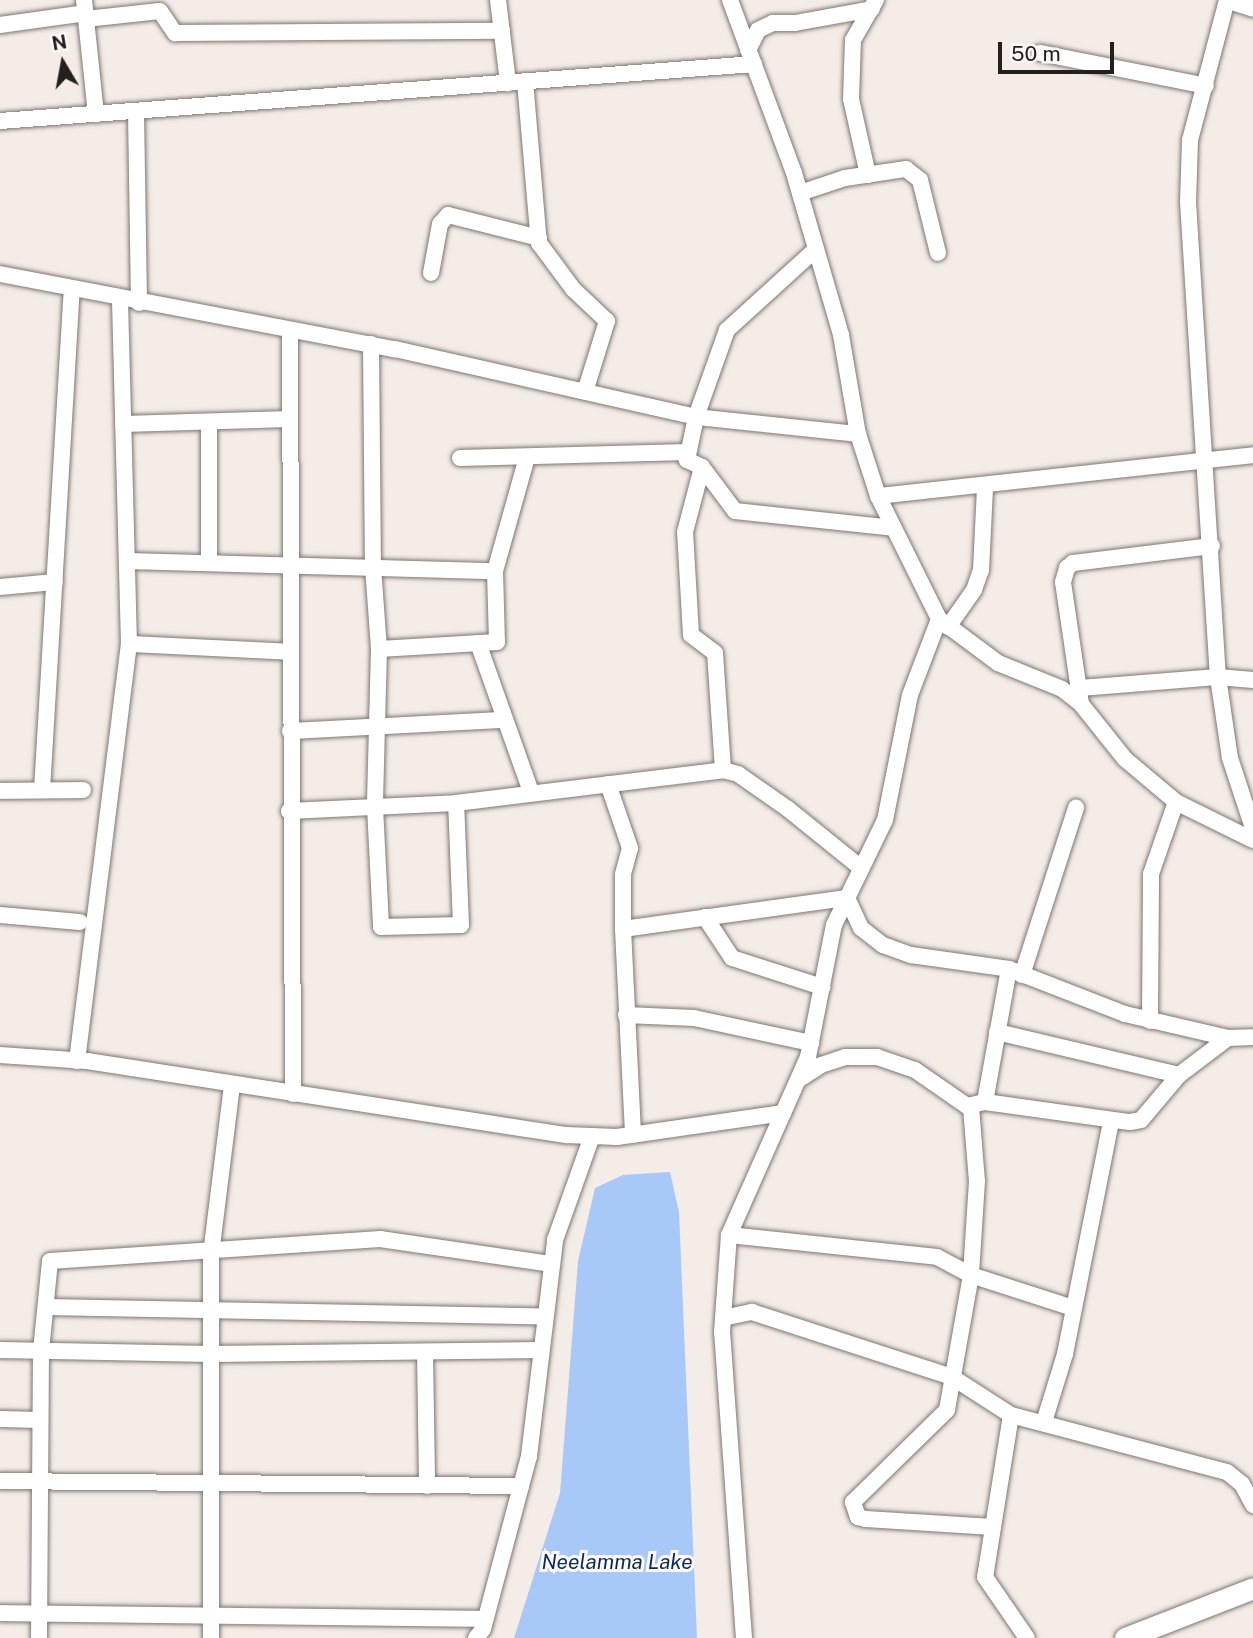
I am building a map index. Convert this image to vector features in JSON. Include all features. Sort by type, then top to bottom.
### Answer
[{"type":"street","points":[[498,0],[508,83]]},
{"type":"street","points":[[730,0],[800,193],[841,335],[858,434],[878,496],[943,623],[998,663],[1081,696],[1218,677],[1253,680]]},
{"type":"street","points":[[1227,0],[1190,140],[1188,202],[1212,546],[1218,677],[1230,758],[1253,828]]},
{"type":"street","points":[[1236,0],[1253,6]]},
{"type":"street","points":[[751,57],[758,30],[773,23],[796,23],[874,4]]},
{"type":"street","points":[[868,175],[850,99],[853,40],[874,4]]},
{"type":"street","points":[[0,25],[85,11],[160,5],[175,33],[502,31]]},
{"type":"street","points":[[85,11],[96,114]]},
{"type":"street","points":[[1040,53],[1206,86]]},
{"type":"street","points":[[0,121],[508,83],[751,57]]},
{"type":"street","points":[[525,81],[539,238],[573,289],[607,321],[585,392]]},
{"type":"street","points":[[136,111],[139,303]]},
{"type":"street","points":[[800,193],[868,175],[906,169],[920,180],[938,253]]},
{"type":"street","points":[[431,272],[440,224],[448,215],[539,238]]},
{"type":"street","points":[[816,249],[727,330],[696,417],[687,460],[702,467],[735,511],[893,528]]},
{"type":"street","points":[[0,274],[139,303],[371,344],[696,417],[858,434]]},
{"type":"street","points":[[42,790],[71,297]]},
{"type":"street","points":[[77,1061],[129,644],[120,299]]},
{"type":"street","points":[[290,330],[292,564],[289,811],[293,1094]]},
{"type":"street","points":[[371,344],[373,567],[379,649],[375,807],[381,927],[461,925],[456,803]]},
{"type":"street","points":[[123,424],[290,419]]},
{"type":"street","points":[[209,422],[209,562]]},
{"type":"street","points":[[460,458],[688,452]]},
{"type":"street","points":[[878,496],[985,487],[1205,458],[1253,455]]},
{"type":"street","points":[[379,649],[496,642],[495,571],[527,457]]},
{"type":"street","points":[[702,467],[685,532],[691,635],[715,653],[723,770]]},
{"type":"street","points":[[744,1638],[723,1318],[729,1235],[798,1080],[811,1043],[834,925],[885,820],[910,695],[943,623],[974,590],[981,570],[985,487]]},
{"type":"street","points":[[1212,546],[1073,563],[1067,568],[1063,582],[1081,696],[1125,759],[1176,802],[1253,840]]},
{"type":"street","points":[[127,561],[495,571]]},
{"type":"street","points":[[0,587],[55,582]]},
{"type":"street","points":[[478,643],[502,720],[531,792]]},
{"type":"street","points":[[129,644],[291,652]]},
{"type":"street","points":[[290,731],[502,720]]},
{"type":"street","points":[[289,811],[456,803],[723,770],[738,774],[788,809],[861,868]]},
{"type":"street","points":[[608,783],[630,848],[624,876],[623,929],[633,1135]]},
{"type":"street","points":[[0,791],[83,790]]},
{"type":"street","points":[[1150,1021],[1151,874],[1176,802]]},
{"type":"street","points":[[993,1527],[866,1519],[854,1511],[853,1502],[899,1461],[947,1410],[971,1275],[977,1181],[978,1104],[1016,972],[1076,808]]},
{"type":"street","points":[[847,898],[861,928],[883,945],[911,955],[1016,972],[1150,1021],[1228,1038],[1253,1037]]},
{"type":"street","points":[[623,929],[847,898]]},
{"type":"street","points":[[0,915],[80,922]]},
{"type":"street","points":[[705,917],[732,958],[822,987]]},
{"type":"street","points":[[626,1015],[694,1018],[811,1043]]},
{"type":"street","points":[[997,1032],[1179,1076]]},
{"type":"street","points":[[798,1080],[821,1065],[846,1057],[877,1057],[915,1070],[978,1104],[1111,1121],[1141,1119],[1179,1076],[1228,1038]]},
{"type":"street","points":[[0,1055],[77,1061],[592,1136],[633,1135],[783,1113]]},
{"type":"street","points":[[211,1638],[211,1254],[232,1085]]},
{"type":"street","points":[[1044,1422],[1073,1308],[1111,1121]]},
{"type":"street","points":[[476,1638],[485,1619],[521,1486],[555,1240],[592,1136]]},
{"type":"street","points":[[729,1235],[830,1249],[907,1252],[937,1257],[971,1275],[1073,1308]]},
{"type":"street","points":[[39,1638],[41,1351],[50,1261],[211,1254],[380,1239],[552,1264]]},
{"type":"street","points":[[46,1307],[545,1317]]},
{"type":"street","points":[[723,1318],[752,1312],[952,1377],[1011,1415],[1227,1472],[1242,1484],[1253,1505]]},
{"type":"street","points":[[0,1350],[211,1354],[541,1350]]},
{"type":"street","points":[[425,1352],[426,1486]]},
{"type":"street","points":[[1011,1415],[985,1577],[1027,1638]]},
{"type":"street","points":[[0,1419],[40,1420]]},
{"type":"street","points":[[0,1481],[521,1486]]},
{"type":"street","points":[[1125,1638],[1253,1588]]},
{"type":"street","points":[[0,1613],[485,1619]]},
{"type":"water","name":"Neelamma Lake","points":[[670,1172],[679,1212],[697,1638],[514,1638],[560,1493],[578,1261],[595,1188],[623,1175]]}]
